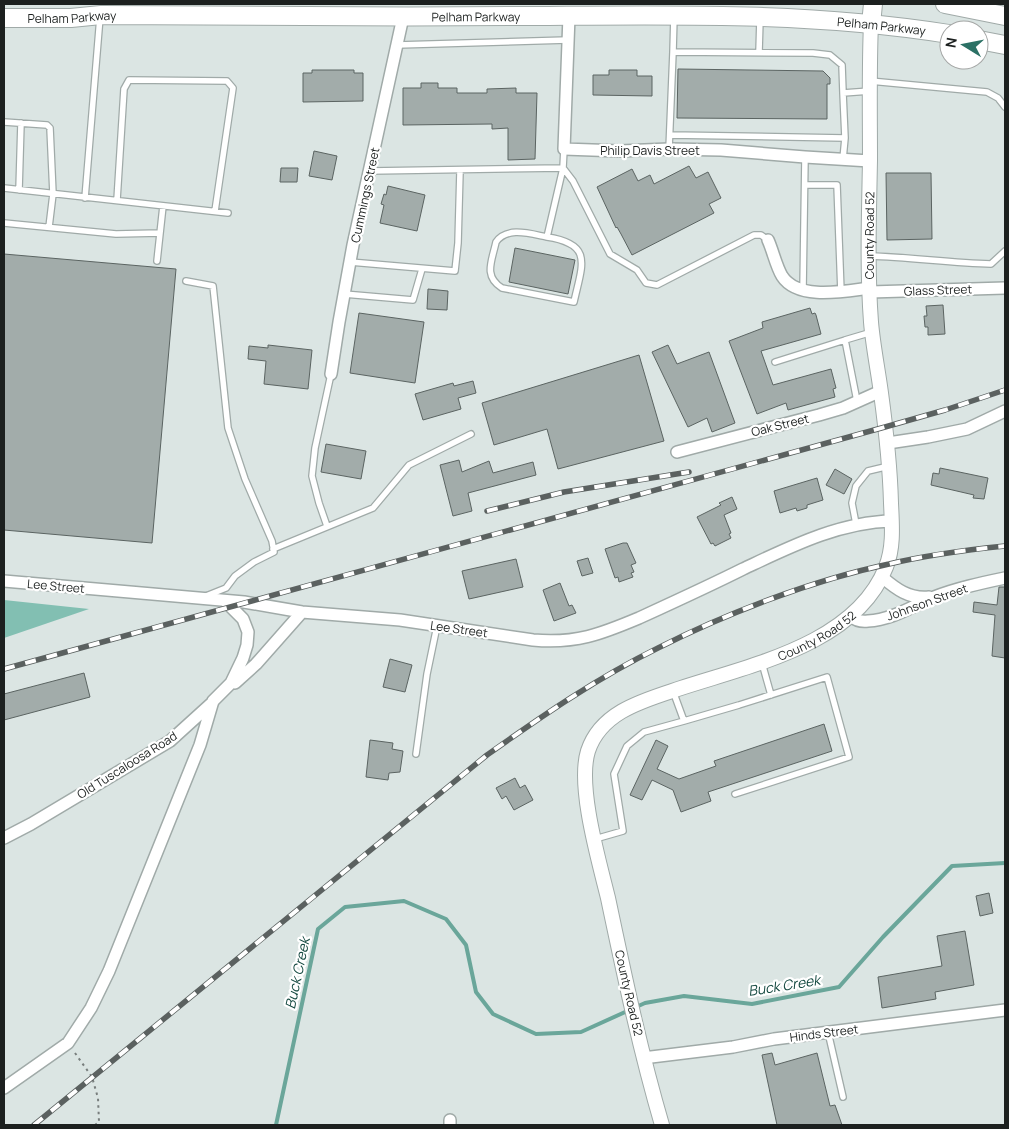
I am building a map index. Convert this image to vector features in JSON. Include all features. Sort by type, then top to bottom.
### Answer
[{"type":"main road","points":[[871,24],[873,4]]},
{"type":"main road","points":[[945,4],[1005,16]]},
{"type":"main road","name":"Pelham Parkway","points":[[4,18],[71,18],[100,10],[571,10],[674,15],[760,16],[871,24],[939,33]]},
{"type":"main road","points":[[989,42],[1005,45]]},
{"type":"street","name":"Cummings Street","points":[[331,374],[350,262],[403,10]]},
{"type":"street","points":[[564,149],[571,10]]},
{"type":"street","name":"County Road 52","points":[[662,1125],[643,1058],[595,839],[585,782],[588,750],[600,728],[616,714],[635,704],[761,661],[818,639],[850,616],[874,589],[882,576],[891,551],[892,521],[888,442],[872,332],[870,290],[871,24]]},
{"type":"street","name":"Philip Davis Street","points":[[564,149],[620,151],[669,149],[721,150],[870,161]]},
{"type":"street","points":[[768,240],[781,274],[791,285],[803,290]]},
{"type":"street","name":"Glass Street","points":[[803,290],[841,292],[1005,288]]},
{"type":"street","name":"Oak Street","points":[[676,452],[819,415],[842,408],[881,391]]},
{"type":"street","points":[[888,442],[928,437],[967,429],[1005,411]]},
{"type":"street","name":"Lee Street","points":[[4,581],[226,602],[244,602],[302,612],[400,620],[550,642],[586,638],[639,618],[798,545],[856,524],[892,521]]},
{"type":"street","points":[[882,576],[905,594],[916,597],[935,597]]},
{"type":"street","name":"Johnson Street","points":[[850,616],[860,621],[874,621],[965,587],[1005,578]]},
{"type":"street","points":[[4,1088],[68,1043],[91,1008],[109,971],[200,745],[214,701],[231,683],[247,645],[248,632],[243,619],[226,602]]},
{"type":"street","name":"Old Tuscaloosa Road","points":[[4,838],[31,824],[170,741],[256,664],[302,612]]},
{"type":"street","name":"Hinds Street","points":[[643,1058],[1005,1010]]},
{"type":"lane","points":[[85,198],[100,10]]},
{"type":"lane","points":[[669,149],[674,15]]},
{"type":"lane","points":[[759,52],[760,16]]},
{"type":"lane","points":[[397,45],[568,40]]},
{"type":"lane","points":[[673,52],[813,53],[830,55],[842,65],[845,138],[843,159]]},
{"type":"lane","points":[[117,200],[124,89],[129,80],[227,81],[233,88],[215,211]]},
{"type":"lane","points":[[843,93],[870,86],[987,92],[998,98],[1005,108]]},
{"type":"lane","points":[[4,122],[47,125],[50,128],[53,194],[49,227]]},
{"type":"lane","points":[[19,190],[21,123]]},
{"type":"lane","points":[[670,135],[845,138]]},
{"type":"lane","points":[[547,237],[563,168],[564,149]]},
{"type":"lane","points":[[803,290],[805,157]]},
{"type":"lane","points":[[370,171],[563,168]]},
{"type":"lane","points":[[563,168],[573,181],[610,254],[638,270],[646,283],[657,285],[754,235],[761,235],[768,240]]},
{"type":"lane","points":[[350,262],[455,271],[458,243],[460,171]]},
{"type":"lane","points":[[805,185],[837,185],[841,292]]},
{"type":"lane","points":[[4,188],[228,213]]},
{"type":"lane","points":[[157,261],[163,206]]},
{"type":"lane","points":[[4,223],[116,234],[160,233]]},
{"type":"lane","points":[[516,232],[547,237],[563,239],[572,243],[580,250],[582,263],[574,302],[502,288],[494,282],[490,274],[496,242],[499,237],[506,233],[516,232]]},
{"type":"lane","points":[[869,256],[909,257],[946,262],[991,264],[1005,251]]},
{"type":"lane","points":[[344,294],[413,300],[422,269]]},
{"type":"lane","points":[[186,281],[213,286],[228,428],[245,479],[272,542],[274,552],[254,562],[235,576],[226,588],[200,599]]},
{"type":"lane","points":[[775,362],[872,332]]},
{"type":"lane","points":[[845,340],[857,401]]},
{"type":"lane","points":[[327,526],[312,476],[315,448],[331,374]]},
{"type":"lane","points":[[273,549],[373,508],[409,465],[471,434]]},
{"type":"lane","points":[[856,524],[852,503],[856,486],[868,471],[890,465]]},
{"type":"lane","points":[[416,754],[427,674],[437,626]]},
{"type":"lane","points":[[761,661],[771,695]]},
{"type":"lane","points":[[595,839],[623,831],[614,774],[627,746],[644,732],[827,677],[849,758],[735,794]]},
{"type":"lane","points":[[673,691],[684,721]]},
{"type":"lane","points":[[828,1032],[843,1096]]},
{"type":"path","points":[[68,1043],[92,1077],[98,1106],[98,1122],[95,1125]]},
{"type":"green space","points":[[4,600],[89,609],[4,638]]},
{"type":"building","points":[[678,69],[823,71],[830,78],[830,84],[827,84],[827,119],[677,118]]},
{"type":"building","points":[[312,70],[354,70],[354,73],[363,73],[363,101],[303,102],[303,73],[312,73]]},
{"type":"building","points":[[609,70],[637,70],[637,76],[652,76],[652,96],[593,95],[593,75],[609,75]]},
{"type":"building","points":[[421,83],[438,83],[438,88],[457,88],[457,93],[487,93],[487,89],[516,88],[516,93],[537,93],[535,159],[508,160],[508,128],[492,129],[492,124],[403,125],[403,88],[421,88]]},
{"type":"building","points":[[314,151],[337,156],[332,180],[309,176]]},
{"type":"building","points":[[689,166],[696,178],[708,172],[721,198],[709,204],[714,213],[632,255],[616,228],[597,187],[632,169],[638,181],[650,175],[654,184]]},
{"type":"building","points":[[281,168],[298,168],[297,182],[280,182]]},
{"type":"building","points":[[886,173],[931,173],[932,239],[887,240]]},
{"type":"building","points":[[388,186],[425,195],[417,231],[380,223],[384,205],[381,204]]},
{"type":"building","points":[[515,248],[575,260],[568,294],[509,282]]},
{"type":"building","points":[[4,254],[176,269],[152,543],[4,530]]},
{"type":"building","points":[[428,289],[448,291],[447,310],[427,309]]},
{"type":"building","points":[[943,305],[945,334],[928,335],[928,327],[925,327],[924,316],[927,316],[926,306]]},
{"type":"building","points":[[810,308],[812,314],[815,313],[816,315],[821,334],[761,351],[773,385],[831,369],[836,388],[833,389],[835,397],[788,410],[786,403],[757,414],[729,341],[763,328],[762,322]]},
{"type":"building","points":[[359,313],[424,322],[415,383],[350,373]]},
{"type":"building","points":[[268,345],[312,350],[308,389],[264,384],[266,361],[248,359],[249,346],[268,348]]},
{"type":"building","points":[[668,345],[677,364],[709,352],[735,423],[712,432],[707,418],[688,427],[652,352]]},
{"type":"building","points":[[639,355],[664,441],[558,469],[547,429],[494,445],[482,403]]},
{"type":"building","points":[[473,381],[476,393],[458,398],[461,409],[423,420],[415,394],[453,383],[454,386]]},
{"type":"building","points":[[326,444],[366,451],[361,479],[321,472]]},
{"type":"building","points":[[459,460],[462,472],[489,461],[493,473],[533,462],[536,475],[468,493],[472,511],[453,516],[440,465]]},
{"type":"building","points":[[940,468],[988,478],[984,499],[973,498],[974,495],[931,485],[933,473],[939,474]]},
{"type":"building","points":[[835,469],[852,479],[844,494],[826,485]]},
{"type":"building","points":[[817,478],[823,500],[807,505],[807,508],[797,511],[796,508],[780,513],[774,491]]},
{"type":"building","points":[[732,497],[737,509],[724,515],[731,538],[715,546],[713,543],[711,544],[697,517]]},
{"type":"building","points":[[627,543],[636,563],[631,565],[634,572],[631,573],[633,577],[619,582],[618,577],[615,578],[605,549]]},
{"type":"building","points":[[588,558],[593,573],[582,576],[577,561]]},
{"type":"building","points":[[516,559],[523,587],[469,599],[462,571]]},
{"type":"building","points":[[560,583],[569,606],[572,605],[576,613],[554,621],[543,590]]},
{"type":"building","points":[[999,587],[1005,587],[1005,658],[992,656],[995,615],[973,612],[974,602],[997,605]]},
{"type":"building","points":[[390,659],[412,665],[405,692],[383,687]]},
{"type":"building","points":[[84,673],[90,697],[4,720],[4,694]]},
{"type":"building","points":[[824,724],[832,751],[708,792],[711,801],[681,812],[673,790],[652,780],[642,800],[630,795],[656,740],[668,746],[657,769],[679,779],[716,766],[714,761]]},
{"type":"building","points":[[370,740],[393,743],[392,749],[403,751],[400,772],[389,773],[388,780],[366,777]]},
{"type":"building","points":[[515,778],[520,788],[525,785],[533,800],[514,810],[506,796],[502,799],[496,788]]},
{"type":"building","points":[[989,893],[993,913],[980,916],[976,896]]},
{"type":"building","points":[[965,931],[974,985],[935,992],[936,999],[882,1008],[878,977],[942,966],[937,936]]},
{"type":"building","points":[[772,1053],[775,1065],[817,1053],[830,1106],[835,1105],[842,1125],[777,1125],[762,1055]]},
{"type":"waterway","name":"Buck Creek","points":[[276,1125],[318,929],[345,907],[404,901],[446,919],[466,945],[476,992],[493,1014],[536,1034],[581,1032],[645,1003],[684,996],[752,1004],[839,987],[883,937],[952,866],[1005,863]]},
{"type":"railway","points":[[4,669],[885,427],[1005,390]]},
{"type":"railway","points":[[487,511],[564,492],[689,472]]},
{"type":"railway","points":[[34,1125],[487,755],[592,685],[635,660],[713,622],[801,588],[903,561],[947,553],[1005,546]]}]
